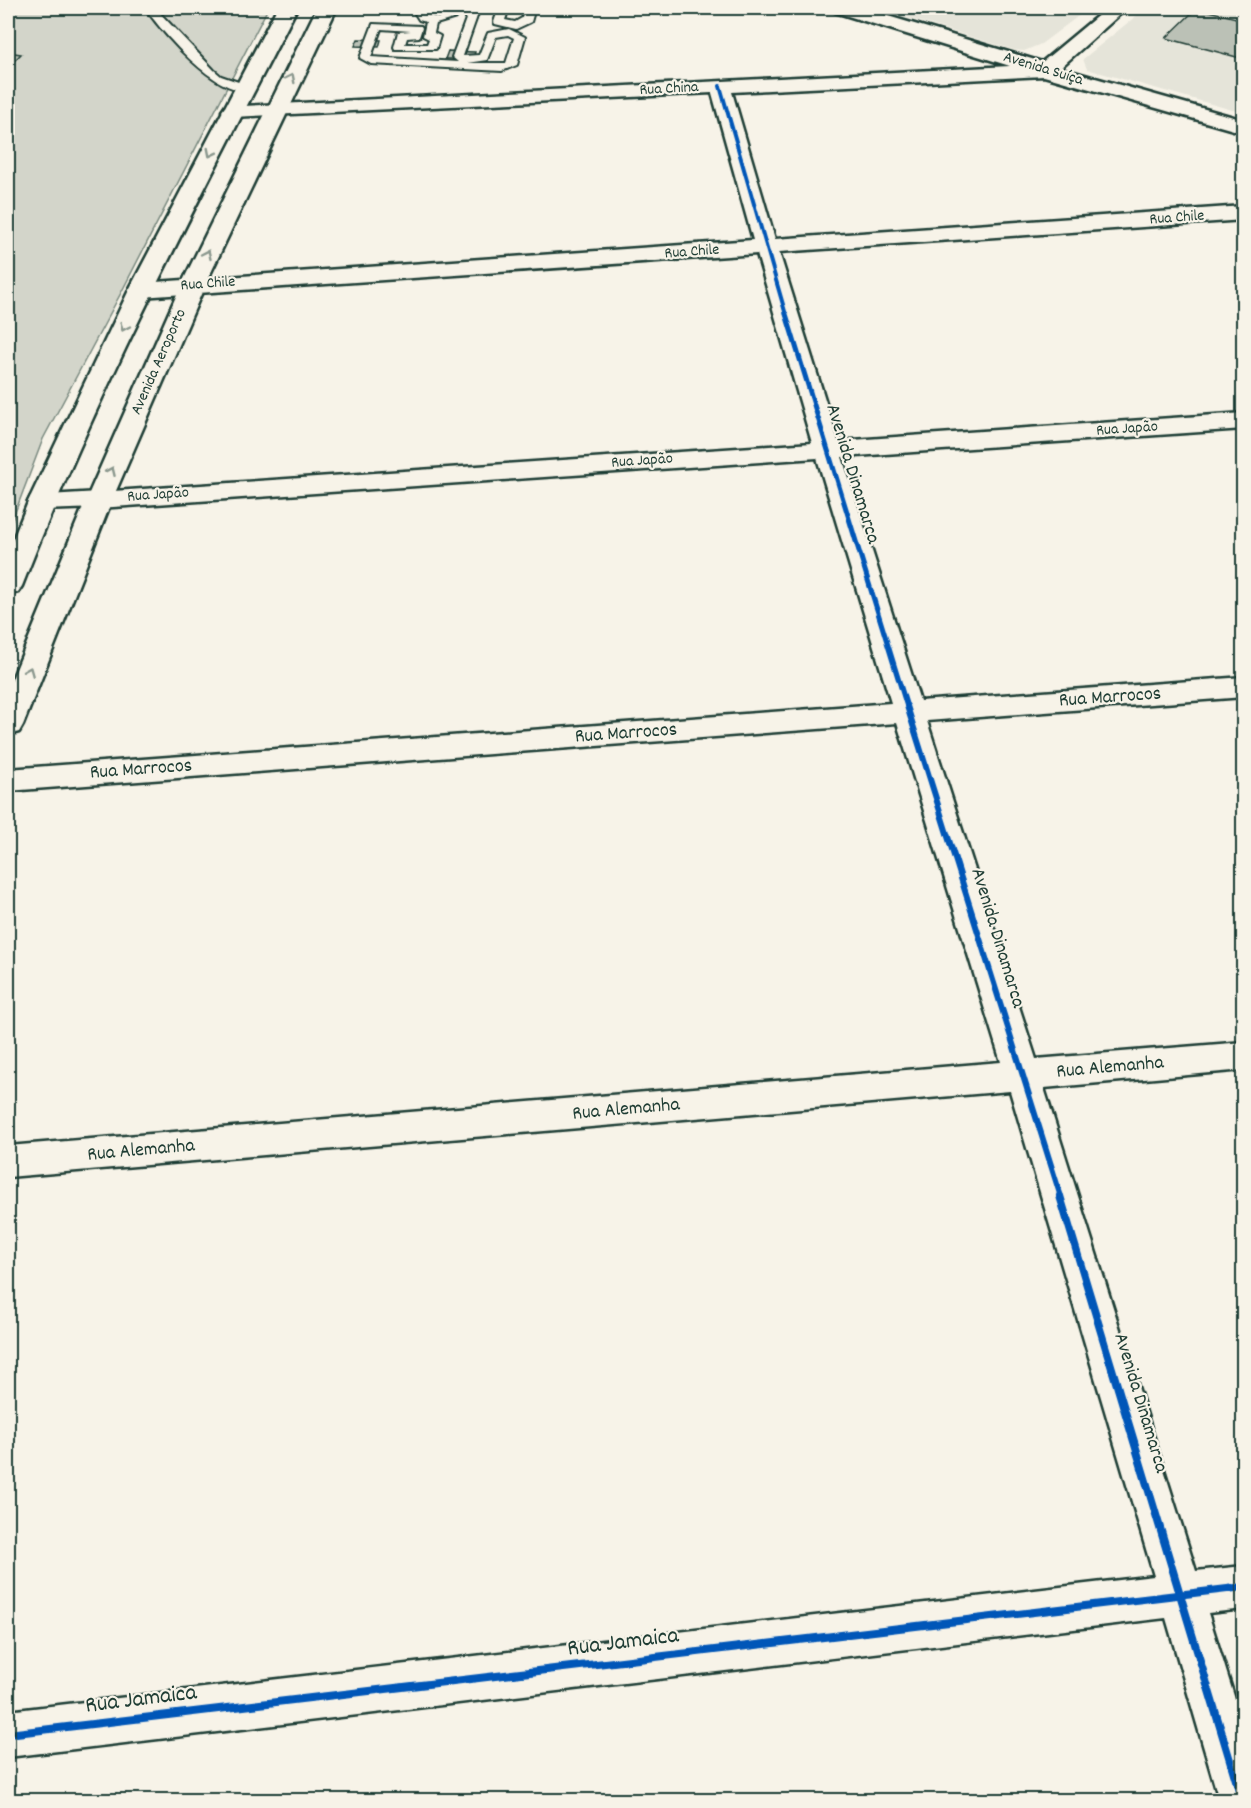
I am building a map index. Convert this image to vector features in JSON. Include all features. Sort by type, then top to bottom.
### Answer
[{"type":"street","points":[[8,586],[41,502],[141,290],[286,8]]},
{"type":"street","name":"Avenida Aeroporto","points":[[8,725],[99,500],[193,285],[275,110],[327,8]]},
{"type":"street","name":"Avenida Suíça","points":[[842,8],[1045,70],[1244,127]]},
{"type":"street","points":[[1045,70],[1118,8]]},
{"type":"street","name":"Rua China","points":[[232,111],[1045,70]]},
{"type":"street","name":"Avenida Dinamarca","points":[[720,86],[765,248],[1023,1076],[1242,1800]]},
{"type":"street","name":"Rua Chile","points":[[141,290],[1244,213]]},
{"type":"street","name":"Rua Japão","points":[[41,502],[99,500],[826,448],[1244,421]]},
{"type":"street","name":"Rua Marrocos","points":[[8,780],[1244,687]]},
{"type":"street","name":"Rua Alemanha","points":[[8,1162],[1244,1056]]},
{"type":"street","name":"Rua Jamaica","points":[[8,1734],[1244,1587]]},
{"type":"lane","points":[[150,8],[169,31],[210,72],[218,78],[246,88]]},
{"type":"lane","points":[[423,8],[419,15],[432,21],[452,16],[454,12],[451,8]]},
{"type":"lane","points":[[432,21],[428,36],[435,36],[432,47],[399,46],[402,34],[415,34],[417,28],[377,26],[365,58],[371,61],[502,68],[511,65],[520,37],[509,32],[492,35],[483,57],[462,60],[457,57],[475,8]]},
{"type":"lane","points":[[504,8],[499,22],[516,26],[527,20],[530,8]]},
{"type":"shaded area","points":[[8,8],[268,8],[43,439],[8,531]]},
{"type":"shaded area","points":[[875,8],[1089,8],[1041,44],[1024,51],[1014,50]]},
{"type":"shaded area","points":[[1146,8],[1243,8],[1243,113],[1087,69],[1083,59]]},
{"type":"building","points":[[492,8],[516,8],[515,13],[491,13]]},
{"type":"building","points":[[1197,8],[1244,20],[1244,59],[1166,38]]},
{"type":"building","points":[[358,39],[381,40],[379,47],[355,46]]},
{"type":"building","points":[[448,51],[475,52],[473,59],[445,59]]},
{"type":"building","points":[[8,52],[21,54],[8,67]]},
{"type":"cycle path","points":[[720,86],[792,335],[1079,1257],[1242,1800]]},
{"type":"cycle path","points":[[8,1734],[1244,1587]]}]
